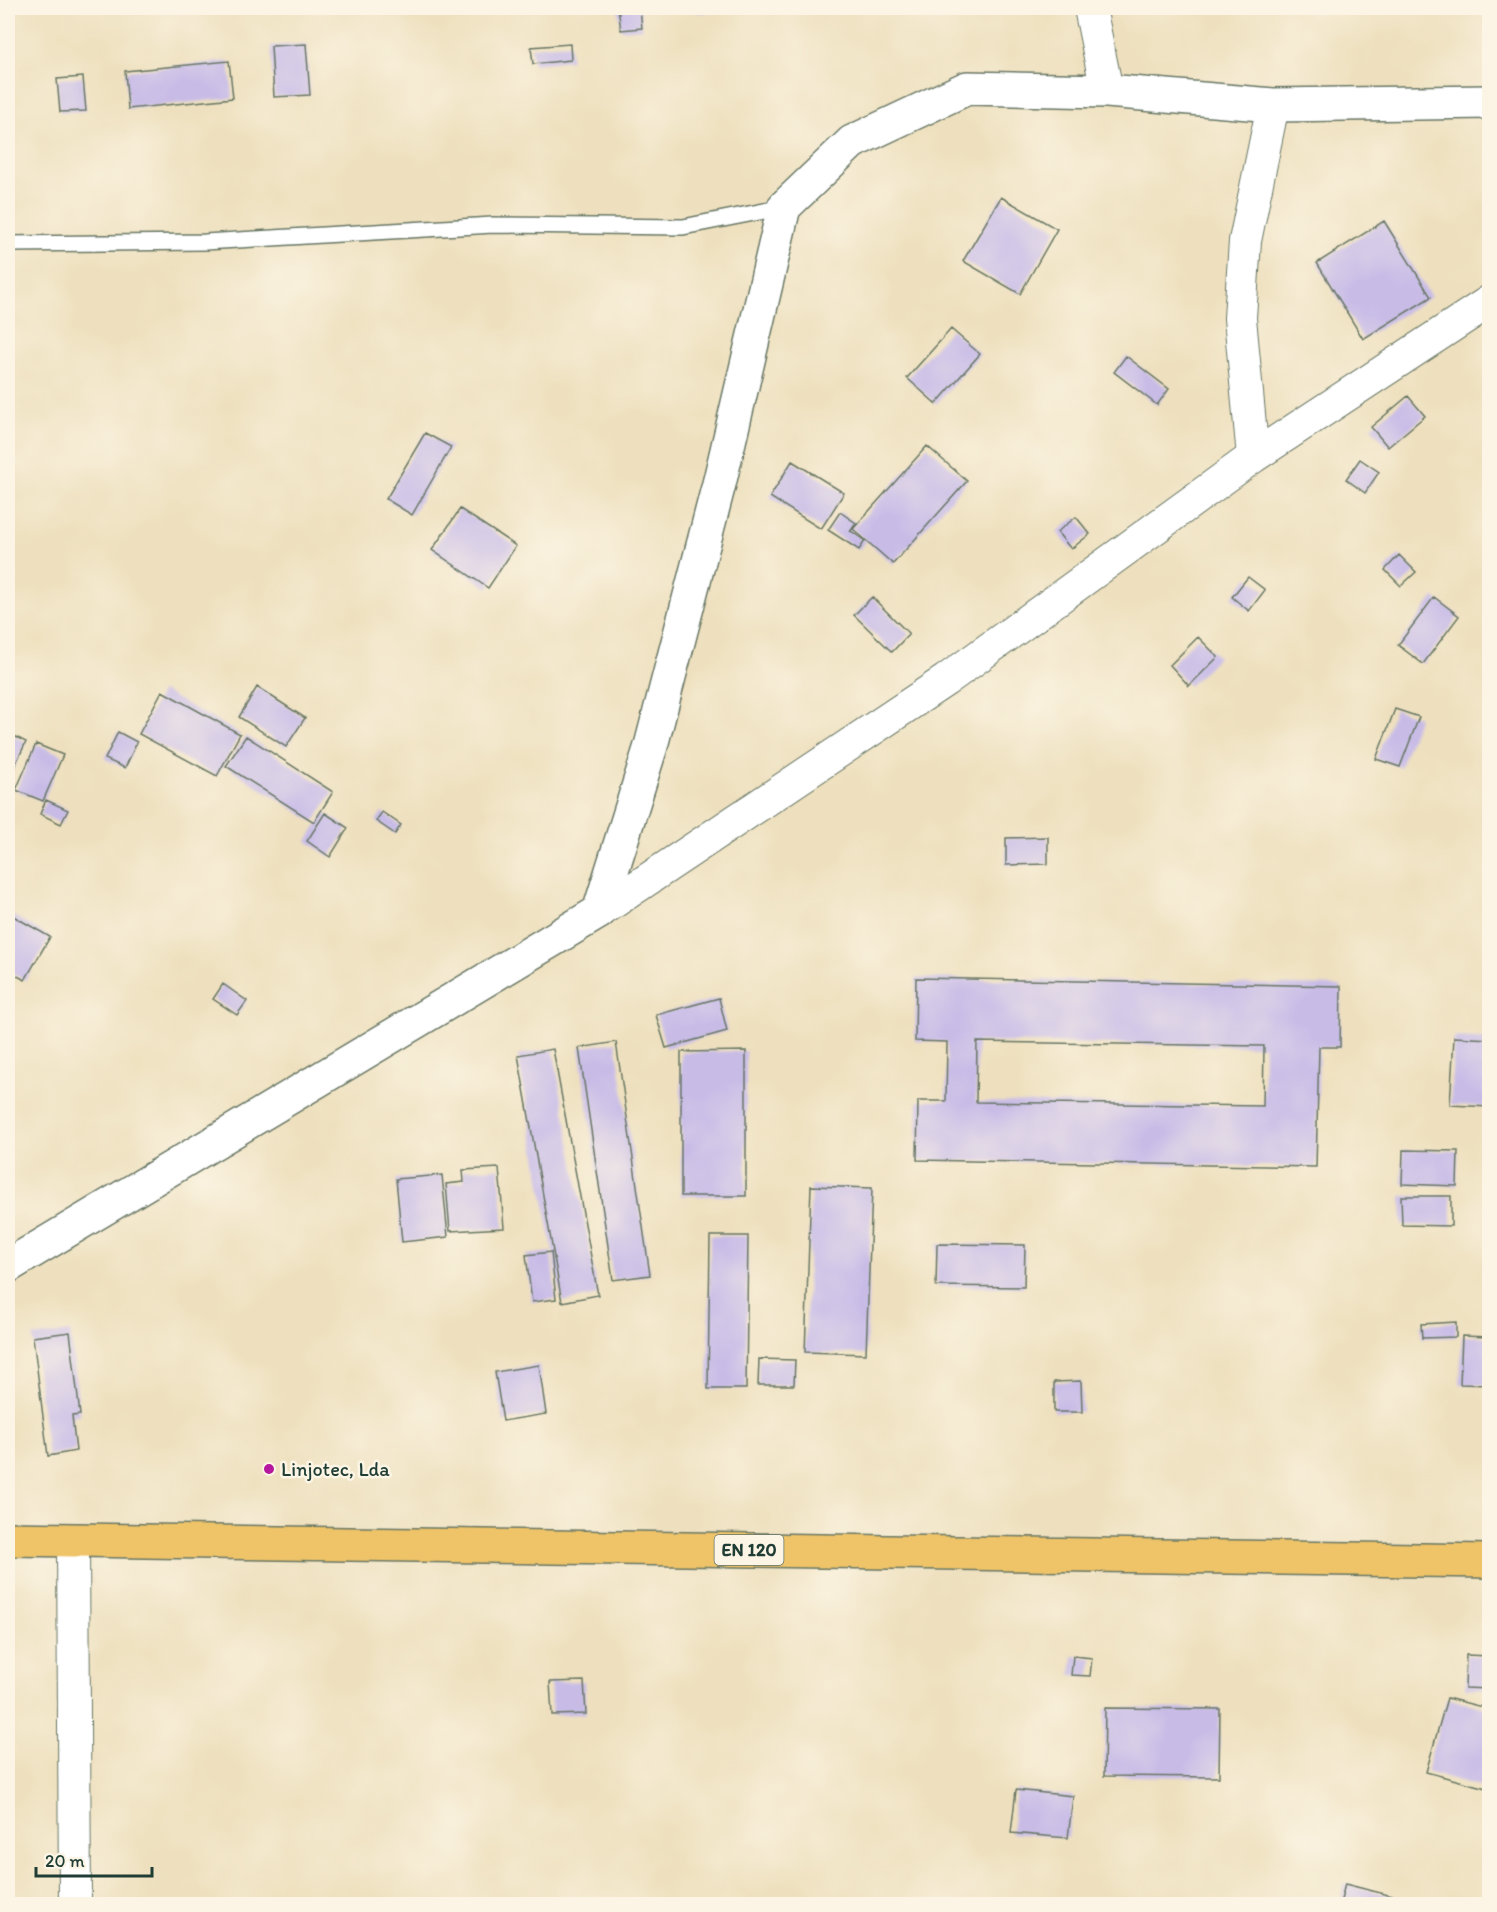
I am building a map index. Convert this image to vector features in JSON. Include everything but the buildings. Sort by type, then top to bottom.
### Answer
[{"type":"main road","name":"EN 120","points":[[8,1539],[1490,1561]]},
{"type":"street","points":[[1090,8],[1107,91]]},
{"type":"street","points":[[599,912],[651,746],[720,480],[784,207],[852,142],[968,88],[1107,91],[1273,105],[1490,102]]},
{"type":"street","points":[[1253,457],[1240,318],[1245,241],[1273,105]]},
{"type":"street","points":[[8,1266],[599,912],[946,680],[1253,457],[1490,301]]},
{"type":"street","points":[[74,1540],[75,1905]]},
{"type":"lane","points":[[8,244],[205,242],[493,225],[683,227],[784,207]]},
{"type":"place","name":"Linjotec, Lda","points":[[269,1469]]}]
